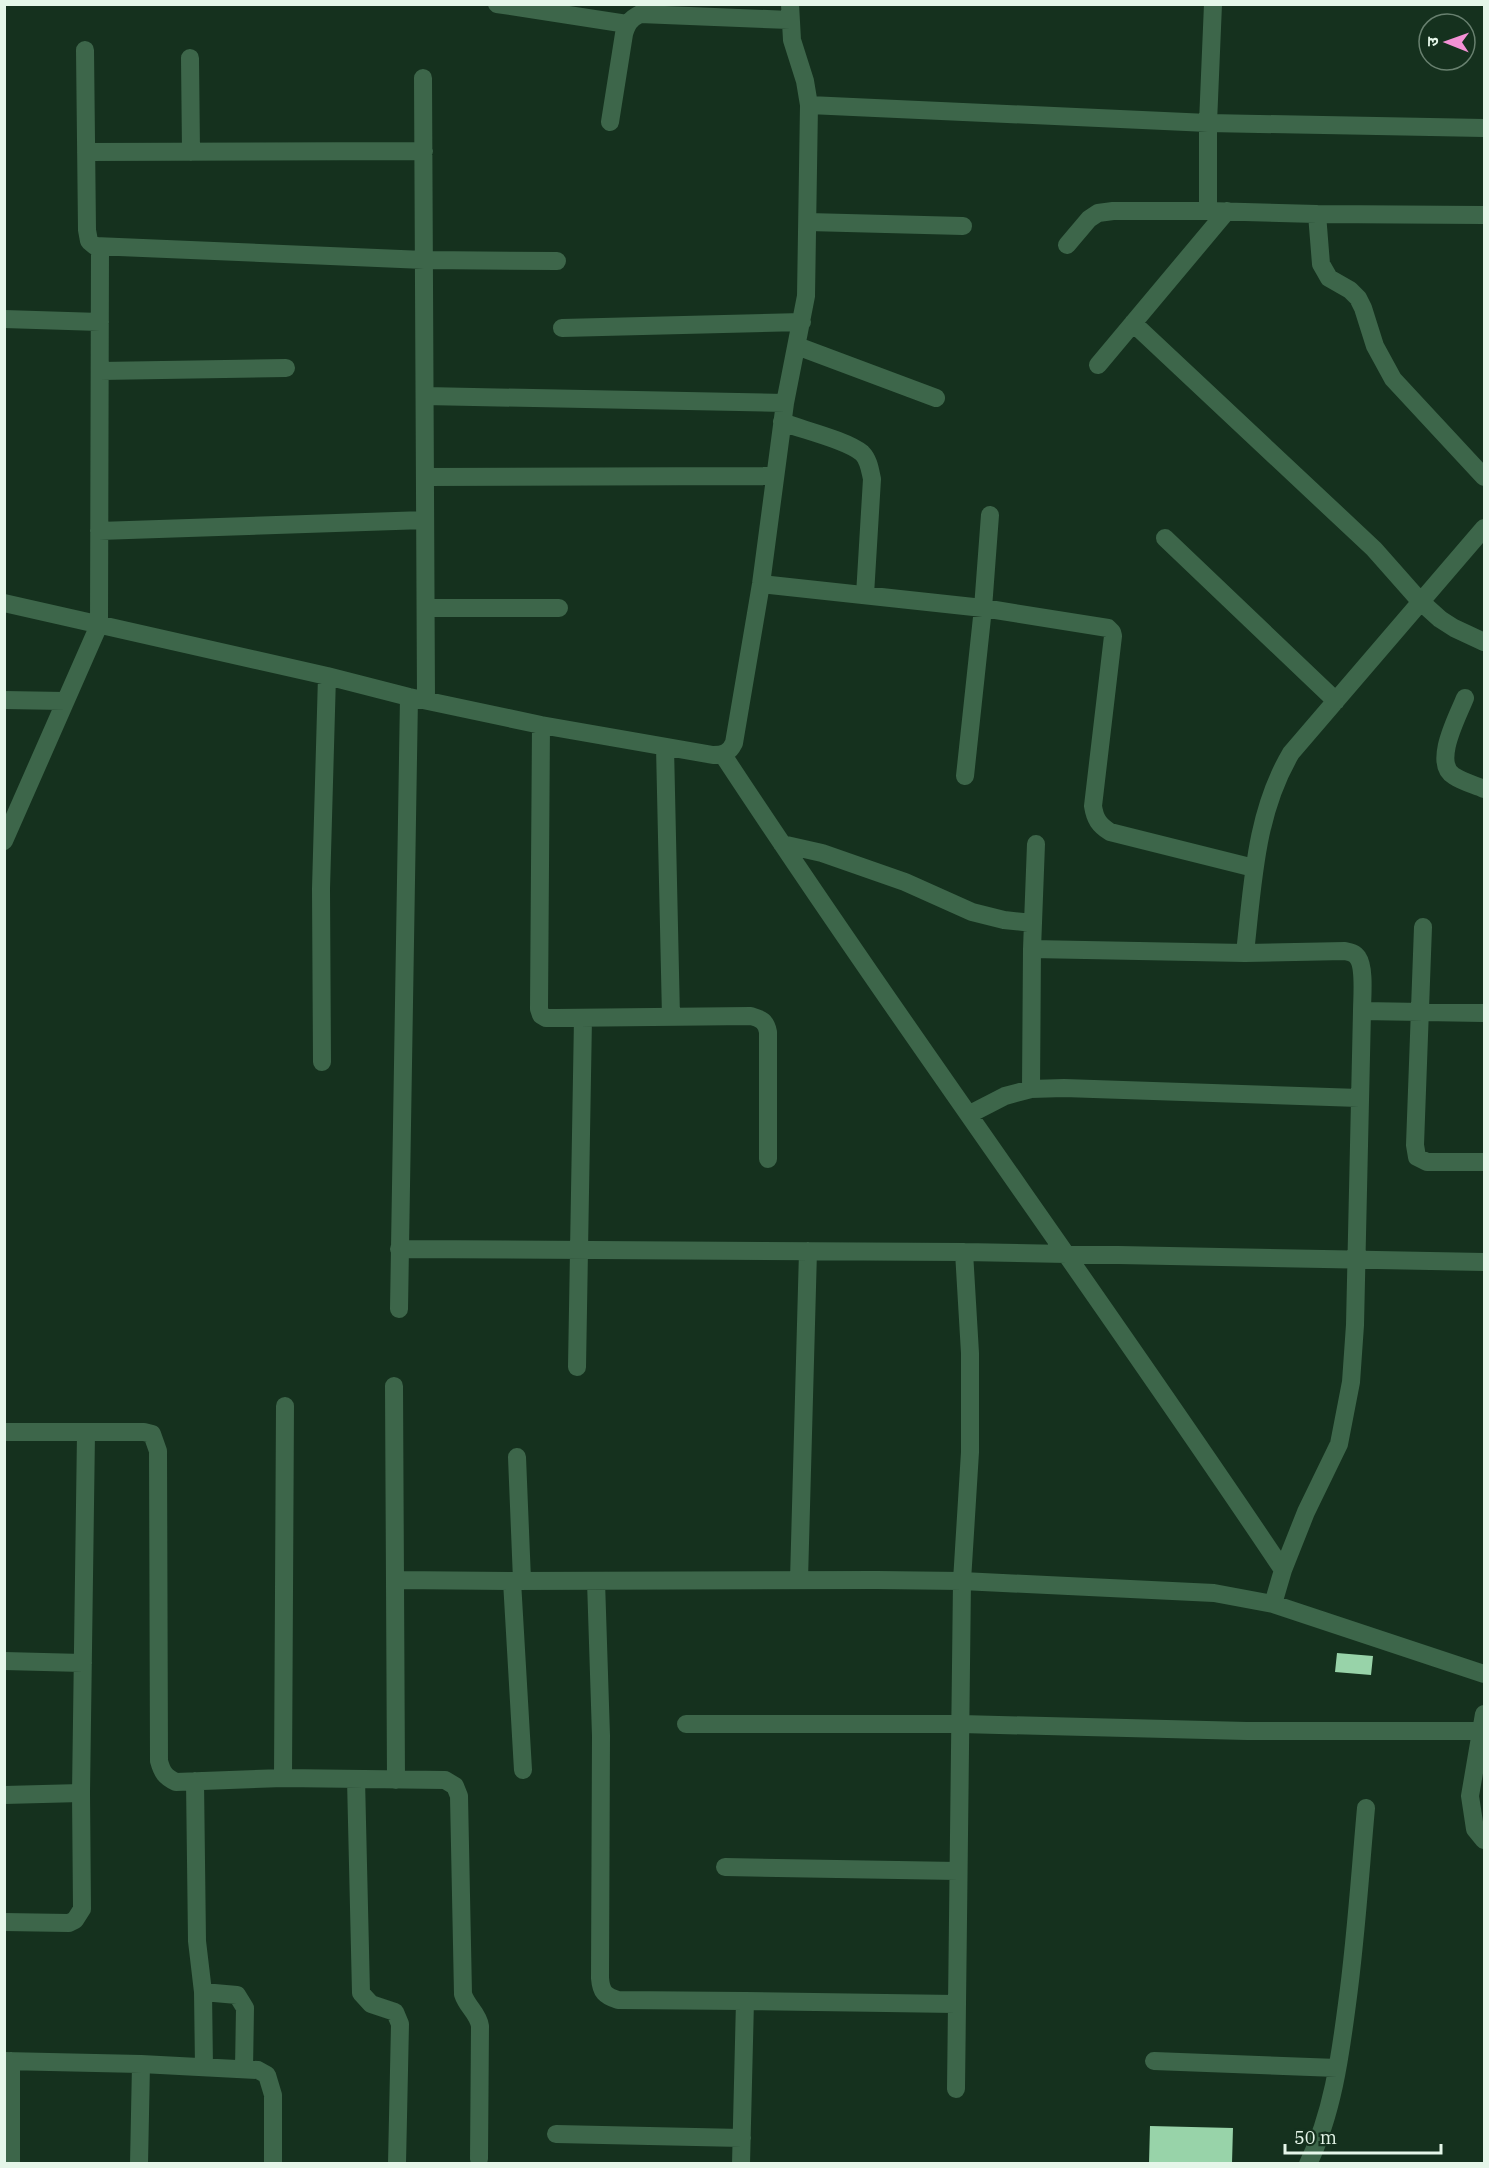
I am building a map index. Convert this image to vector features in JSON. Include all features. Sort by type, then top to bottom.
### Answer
[{"type":"street","points":[[497,4],[627,24]]},
{"type":"street","points":[[1208,211],[1208,123],[1213,4]]},
{"type":"street","points":[[4,603],[541,725],[713,755],[723,755],[728,752],[734,743],[761,584],[782,422],[807,286],[809,105],[805,81],[792,40],[790,12],[640,14],[630,20],[624,34],[610,122]]},
{"type":"street","points":[[85,50],[88,237],[91,245],[424,260],[557,261]]},
{"type":"street","points":[[190,58],[191,152]]},
{"type":"street","points":[[399,1309],[399,1250],[418,698],[426,608],[423,78]]},
{"type":"street","points":[[809,105],[1208,123],[1485,128]]},
{"type":"street","points":[[86,152],[424,151]]},
{"type":"street","points":[[1067,245],[1089,219],[1098,213],[1113,211],[1485,215]]},
{"type":"street","points":[[1098,366],[1227,211]]},
{"type":"street","points":[[1317,214],[1323,271],[1329,278],[1350,290],[1358,298],[1364,308],[1375,346],[1393,379],[1485,477]]},
{"type":"street","points":[[808,222],[963,226]]},
{"type":"street","points":[[4,841],[99,625],[100,247]]},
{"type":"street","points":[[4,319],[100,322]]},
{"type":"street","points":[[562,328],[802,322]]},
{"type":"street","points":[[1133,323],[1374,549],[1420,602],[1454,628],[1485,642]]},
{"type":"street","points":[[797,346],[936,398]]},
{"type":"street","points":[[100,371],[286,368]]},
{"type":"street","points":[[425,396],[785,403]]},
{"type":"street","points":[[782,422],[849,446],[863,454],[869,464],[872,479],[865,595]]},
{"type":"street","points":[[425,477],[774,476]]},
{"type":"street","points":[[965,776],[990,515]]},
{"type":"street","points":[[99,531],[425,520]]},
{"type":"street","points":[[1245,952],[1254,868],[1267,804],[1291,753],[1485,528]]},
{"type":"street","points":[[1165,538],[1336,701]]},
{"type":"street","points":[[761,584],[982,608],[1103,626],[1112,632],[1093,806],[1095,816],[1101,826],[1110,832],[1254,868]]},
{"type":"street","points":[[426,608],[559,608]]},
{"type":"street","points":[[322,1062],[321,889],[327,676]]},
{"type":"street","points":[[1465,698],[1445,748],[1445,765],[1454,777],[1485,789]]},
{"type":"street","points":[[4,700],[65,701]]},
{"type":"street","points":[[541,725],[539,1009],[541,1015],[546,1018],[751,1016],[761,1019],[766,1024],[768,1159]]},
{"type":"street","points":[[665,747],[670,1017]]},
{"type":"street","points":[[723,755],[1066,1255],[1179,1413],[1283,1570]]},
{"type":"street","points":[[782,844],[822,853],[905,882],[972,912],[1004,920],[1034,923]]},
{"type":"street","points":[[1031,1089],[1032,949],[1036,844]]},
{"type":"street","points":[[1423,927],[1415,1145],[1417,1157],[1427,1162],[1485,1162]]},
{"type":"street","points":[[1032,949],[1334,951],[1353,953],[1362,967],[1355,1325],[1351,1382],[1338,1444],[1306,1512],[1283,1570],[1273,1604]]},
{"type":"street","points":[[1362,1011],[1485,1013]]},
{"type":"street","points":[[577,1366],[583,1018]]},
{"type":"street","points":[[970,1114],[1005,1096],[1031,1089],[1064,1088],[1359,1098]]},
{"type":"street","points":[[399,1250],[964,1252],[1485,1262]]},
{"type":"street","points":[[799,1580],[808,1251]]},
{"type":"street","points":[[956,2089],[962,1581],[970,1452],[970,1353],[964,1252]]},
{"type":"street","points":[[394,1386],[396,1780]]},
{"type":"street","points":[[283,1778],[285,1406]]},
{"type":"street","points":[[4,1432],[144,1432],[152,1434],[156,1440],[158,1451],[159,1761],[166,1777],[176,1782],[283,1778],[446,1780],[455,1786],[459,1796],[463,1994],[468,2005],[477,2014],[480,2026],[479,2159]]},
{"type":"street","points":[[4,1922],[69,1923],[80,1914],[82,1908],[81,1793],[86,1433]]},
{"type":"street","points":[[517,1457],[517,1581],[523,1770]]},
{"type":"street","points":[[394,1580],[962,1581],[1214,1593],[1273,1604],[1485,1674]]},
{"type":"street","points":[[596,1581],[601,1736],[600,1977],[602,1991],[607,1996],[618,2000],[956,2004]]},
{"type":"street","points":[[4,1660],[83,1663]]},
{"type":"street","points":[[686,1724],[961,1724],[1247,1731],[1483,1722],[1470,1796],[1475,1829],[1485,1840]]},
{"type":"street","points":[[356,1779],[362,1993],[371,2004],[395,2012],[400,2024],[397,2163]]},
{"type":"street","points":[[195,1781],[197,1941],[203,1992],[204,2067]]},
{"type":"street","points":[[4,1795],[81,1793]]},
{"type":"street","points":[[1308,2163],[1316,2147],[1330,2102],[1342,2044],[1354,1949],[1366,1808]]},
{"type":"street","points":[[725,1867],[958,1871]]},
{"type":"street","points":[[203,1992],[237,1995],[245,2008],[244,2069]]},
{"type":"street","points":[[741,2163],[745,2001]]},
{"type":"street","points":[[11,2163],[8,2061],[258,2070],[267,2075],[273,2095],[273,2163]]},
{"type":"street","points":[[1154,2061],[1337,2068]]},
{"type":"street","points":[[139,2163],[141,2064]]},
{"type":"street","points":[[556,2134],[742,2138]]},
{"type":"building","points":[[1337,1653],[1373,1656],[1371,1675],[1335,1672]]},
{"type":"building","points":[[1150,2126],[1233,2128],[1232,2163],[1149,2163]]}]
